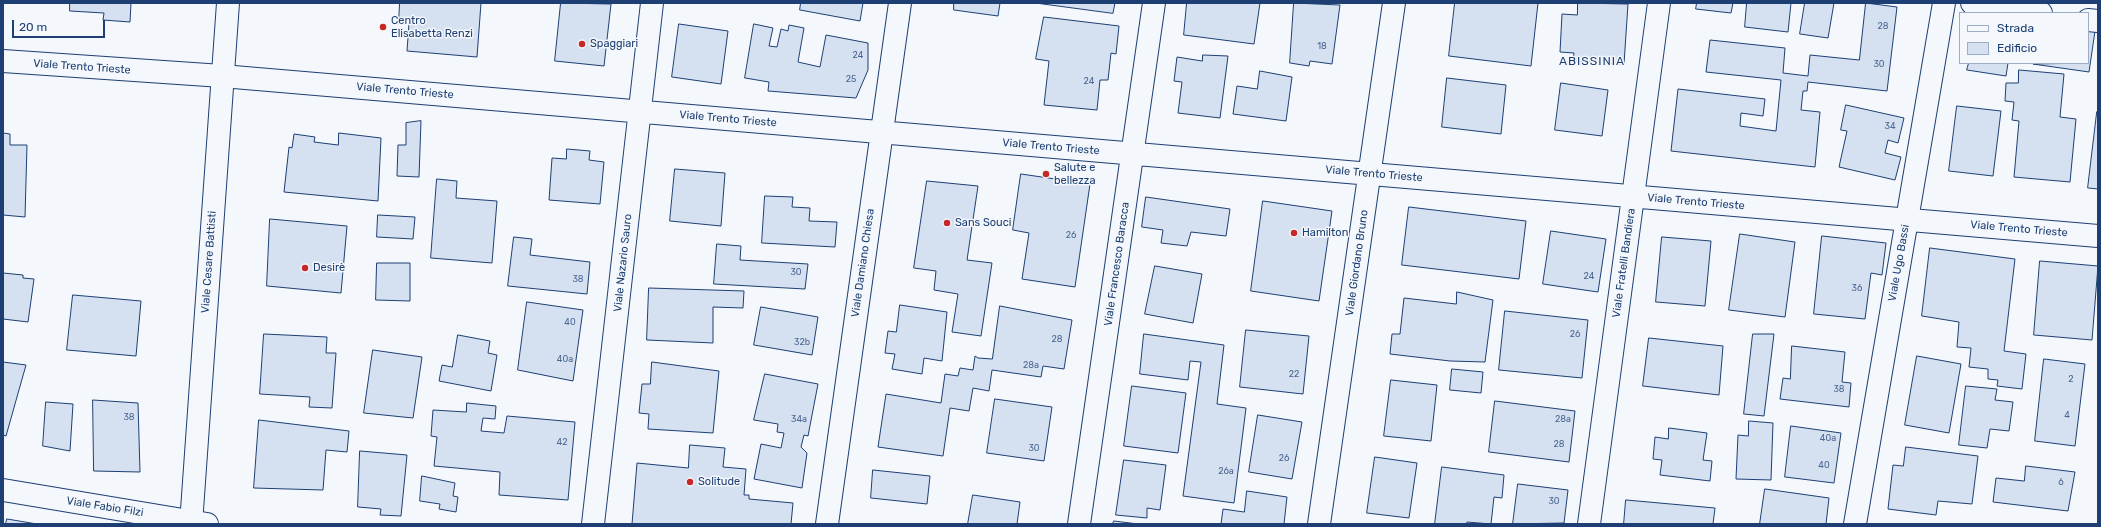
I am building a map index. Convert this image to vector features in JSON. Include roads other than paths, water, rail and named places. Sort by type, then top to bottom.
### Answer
[{"type":"street","name":"Viale Cesare Battisti","points":[[194,523],[222,76],[228,3]]},
{"type":"street","name":"Viale Nazario Sauro","points":[[593,524],[652,3]]},
{"type":"street","name":"Viale Damiano Chiesa","points":[[827,524],[900,3]]},
{"type":"street","name":"Viale Francesco Baracca","points":[[1079,524],[1154,3]]},
{"type":"street","name":"Viale Giordano Bruno","points":[[1319,524],[1394,3]]},
{"type":"street","name":"Viale Fratelli Bandiera","points":[[1589,524],[1659,3]]},
{"type":"street","name":"Viale Ugo Bassi","points":[[1855,524],[1944,3]]},
{"type":"street","points":[[1972,3],[2034,12]]},
{"type":"street","name":"Viale Trento Trieste","points":[[3,61],[222,76],[2098,236]]},
{"type":"street","name":"Viale Fabio Filzi","points":[[3,490],[194,523]]},
{"type":"place","name":"Centro Elisabetta Renzi","points":[[383,27]]},
{"type":"place","name":"Spaggiari","points":[[582,44]]},
{"type":"place","name":"Salute e bellezza","points":[[1046,174]]},
{"type":"place","name":"Sans Souci","points":[[947,223]]},
{"type":"place","name":"Hamilton","points":[[1294,233]]},
{"type":"place","name":"Desirè","points":[[305,268]]},
{"type":"place","name":"Solitude","points":[[690,482]]},
{"type":"district","name":"ABISSINIA","points":[[1592,62]]}]
